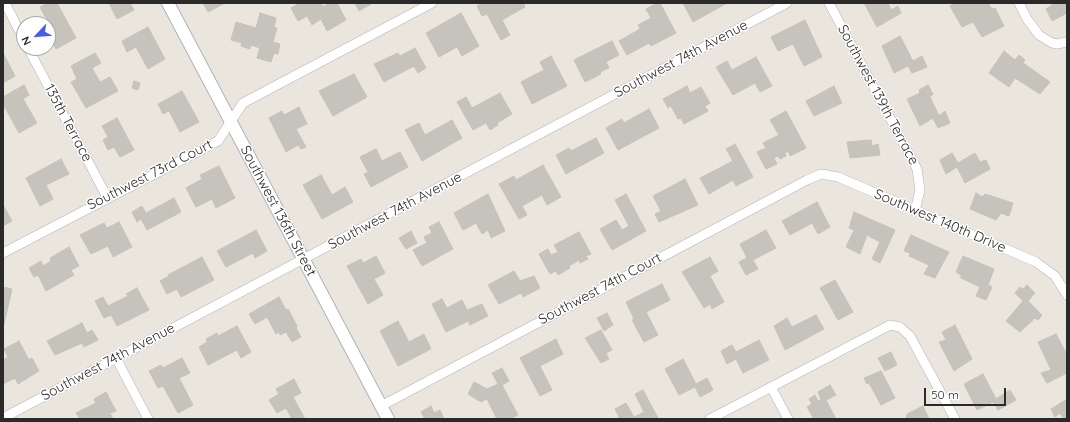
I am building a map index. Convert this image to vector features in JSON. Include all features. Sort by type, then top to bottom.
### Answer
[{"type":"street","points":[[5,3],[16,24]]},
{"type":"street","name":"Southwest 136th Street","points":[[168,3],[388,419]]},
{"type":"street","name":"Southwest 73rd Court","points":[[3,253],[107,197],[218,141],[243,103],[432,3]]},
{"type":"street","name":"Southwest 74th Avenue","points":[[3,418],[787,3]]},
{"type":"street","name":"Southwest 139th Terrace","points":[[829,3],[917,169],[920,190],[915,212]]},
{"type":"street","points":[[1018,3],[1039,35],[1052,43],[1067,42]]},
{"type":"street","name":"135th Terrace","points":[[32,56],[107,197]]},
{"type":"street","name":"Southwest 140th Drive","points":[[821,174],[838,177],[915,212],[1036,262],[1055,276],[1067,295]]},
{"type":"street","name":"Southwest 74th Court","points":[[381,406],[806,180],[821,174]]},
{"type":"street","points":[[710,419],[885,326],[896,326],[905,330],[915,344],[955,419]]},
{"type":"street","points":[[116,358],[148,419]]},
{"type":"street","points":[[771,387],[788,419]]},
{"type":"building","points":[[48,3],[57,3],[76,38],[56,49],[56,16],[45,16],[40,7]]},
{"type":"building","points":[[109,3],[130,3],[134,10],[117,19]]},
{"type":"building","points":[[203,3],[225,3],[208,12]]},
{"type":"building","points":[[300,3],[321,3],[323,7],[330,3],[337,3],[346,20],[327,31],[321,19],[312,25],[307,16],[298,21],[291,8]]},
{"type":"building","points":[[355,3],[370,3],[371,4],[359,11]]},
{"type":"building","points":[[482,3],[523,3],[525,7],[502,20],[510,35],[501,40],[487,14],[482,16],[477,6]]},
{"type":"building","points":[[660,3],[676,33],[651,46],[649,43],[627,55],[619,41],[640,29],[638,25],[651,18],[646,9]]},
{"type":"building","points":[[683,3],[727,3],[693,22]]},
{"type":"building","points":[[864,3],[888,3],[891,10],[898,6],[901,13],[877,27]]},
{"type":"building","points":[[955,3],[988,3],[992,9],[995,8],[1004,26],[982,37],[973,22],[962,27],[950,6]]},
{"type":"building","points":[[1055,3],[1067,3],[1067,13],[1052,21],[1046,9]]},
{"type":"building","points":[[260,13],[276,18],[274,27],[277,28],[273,42],[280,44],[278,54],[274,53],[271,62],[257,58],[260,48],[251,45],[250,49],[241,46],[242,43],[231,40],[236,22],[256,28]]},
{"type":"building","points":[[461,13],[479,46],[462,56],[457,47],[439,57],[426,33]]},
{"type":"building","points":[[805,20],[822,57],[804,66],[793,44],[778,51],[771,37]]},
{"type":"building","points":[[148,27],[165,59],[148,69],[136,47],[127,52],[122,41]]},
{"type":"building","points":[[900,36],[913,61],[922,56],[927,67],[912,73],[908,66],[894,73],[882,46]]},
{"type":"building","points":[[612,41],[619,55],[606,62],[609,68],[585,82],[574,60]]},
{"type":"building","points":[[415,48],[426,68],[418,73],[414,66],[384,82],[374,64],[398,53],[400,56]]},
{"type":"building","points":[[1004,51],[1015,60],[1019,55],[1025,60],[1023,63],[1050,82],[1040,94],[1015,78],[1009,87],[989,73]]},
{"type":"building","points":[[3,53],[15,76],[3,83]]},
{"type":"building","points":[[95,53],[101,63],[92,68],[100,82],[110,77],[118,91],[86,108],[71,82],[77,79],[71,66]]},
{"type":"building","points":[[551,56],[567,86],[532,104],[521,82],[544,70],[540,62]]},
{"type":"building","points":[[756,57],[772,86],[760,92],[755,83],[733,95],[716,67],[727,61],[732,70]]},
{"type":"building","points":[[354,74],[367,97],[333,116],[319,91]]},
{"type":"building","points":[[134,81],[140,83],[138,90],[132,88]]},
{"type":"building","points":[[24,85],[29,95],[23,99],[37,123],[19,133],[3,104],[3,97]]},
{"type":"building","points":[[928,85],[933,94],[930,97],[939,116],[945,111],[950,123],[938,128],[933,118],[920,126],[907,99],[920,93],[919,90]]},
{"type":"building","points":[[687,86],[690,93],[701,87],[710,103],[705,106],[708,111],[684,124],[681,118],[678,119],[671,106],[668,108],[663,99]]},
{"type":"building","points":[[834,86],[842,103],[814,116],[806,101]]},
{"type":"building","points":[[182,91],[199,122],[180,132],[169,111],[163,114],[158,104]]},
{"type":"building","points":[[500,93],[512,114],[497,123],[498,125],[490,130],[486,123],[473,130],[457,102],[466,97],[472,108]]},
{"type":"building","points":[[299,107],[307,124],[296,129],[306,147],[301,149],[298,145],[286,152],[269,118],[282,111],[284,115]]},
{"type":"building","points":[[649,109],[659,128],[618,150],[606,128],[622,119],[624,123]]},
{"type":"building","points":[[786,111],[806,148],[790,156],[788,151],[785,153],[786,156],[780,159],[778,156],[774,158],[777,164],[766,169],[757,152],[766,148],[763,143],[779,135],[770,120]]},
{"type":"building","points":[[117,118],[134,150],[120,157],[114,147],[108,150],[103,140],[108,137],[102,126]]},
{"type":"building","points":[[452,120],[462,138],[422,161],[405,130],[419,123],[425,135]]},
{"type":"building","points":[[596,138],[604,153],[566,174],[556,155],[569,148],[571,151]]},
{"type":"building","points":[[871,140],[872,146],[878,144],[880,155],[850,158],[847,142]]},
{"type":"building","points":[[735,144],[753,177],[736,186],[733,180],[709,194],[700,178],[733,161],[726,149]]},
{"type":"building","points":[[376,149],[382,161],[400,152],[408,167],[371,187],[364,174],[368,172],[360,157]]},
{"type":"building","points":[[952,153],[958,163],[975,153],[980,162],[986,160],[990,169],[965,183],[957,167],[946,174],[940,160]]},
{"type":"building","points":[[61,159],[69,174],[46,185],[53,199],[40,206],[26,178]]},
{"type":"building","points":[[543,165],[561,197],[547,205],[542,195],[522,206],[527,215],[519,219],[499,184],[514,176],[516,180]]},
{"type":"building","points":[[219,166],[235,198],[216,208],[212,199],[196,207],[186,188],[202,179],[200,175]]},
{"type":"building","points":[[321,175],[332,195],[345,187],[353,202],[322,219],[303,185]]},
{"type":"building","points":[[685,179],[698,205],[659,222],[655,214],[661,211],[653,196]]},
{"type":"building","points":[[976,193],[982,197],[985,194],[1013,203],[1009,216],[1001,213],[996,220],[970,209]]},
{"type":"building","points":[[488,194],[505,231],[491,238],[488,230],[482,234],[476,223],[463,230],[454,213]]},
{"type":"building","points":[[626,194],[646,231],[612,250],[600,229],[616,220],[622,230],[629,226],[615,200]]},
{"type":"building","points":[[174,198],[181,212],[147,230],[141,219],[137,222],[132,212],[142,206],[146,213]]},
{"type":"building","points":[[817,202],[830,227],[818,234],[812,223],[790,235],[782,221]]},
{"type":"building","points":[[3,205],[12,221],[3,226]]},
{"type":"building","points":[[854,212],[895,230],[880,263],[872,259],[880,242],[867,235],[860,254],[846,247],[854,230],[849,228]]},
{"type":"building","points":[[119,222],[132,247],[113,257],[108,246],[91,254],[80,235],[104,223],[107,228]]},
{"type":"building","points":[[439,222],[453,249],[422,266],[413,250],[427,243],[424,237],[432,233],[429,227]]},
{"type":"building","points":[[256,230],[267,251],[255,258],[253,253],[226,267],[217,251]]},
{"type":"building","points":[[766,230],[776,248],[753,260],[758,269],[746,275],[739,262],[747,258],[740,244]]},
{"type":"building","points":[[411,231],[417,243],[406,249],[399,238]]},
{"type":"building","points":[[579,232],[591,254],[586,256],[588,259],[580,263],[579,260],[569,266],[570,268],[558,275],[556,271],[550,274],[539,254],[548,249],[551,255],[558,252],[554,245]]},
{"type":"building","points":[[911,235],[949,252],[935,278],[924,274],[929,265],[909,256],[910,253],[904,251]]},
{"type":"building","points":[[69,247],[79,266],[71,270],[74,275],[46,291],[38,275],[34,277],[29,268],[41,261],[43,266],[51,261],[50,258]]},
{"type":"building","points":[[376,256],[385,273],[374,279],[383,295],[368,304],[347,266],[361,259],[363,263]]},
{"type":"building","points":[[963,256],[994,269],[988,285],[992,287],[986,300],[976,296],[980,287],[961,278],[961,275],[956,272]]},
{"type":"building","points":[[202,257],[214,280],[181,297],[177,289],[167,294],[160,281],[169,276],[168,275]]},
{"type":"building","points":[[710,257],[718,271],[710,276],[724,302],[712,309],[710,304],[704,308],[682,272]]},
{"type":"building","points":[[514,271],[520,281],[534,276],[540,288],[523,297],[521,293],[499,304],[488,285]]},
{"type":"building","points":[[835,280],[853,312],[838,320],[820,288]]},
{"type":"building","points":[[662,284],[670,300],[646,312],[658,335],[644,342],[632,320],[634,319],[626,302]]},
{"type":"building","points":[[1027,285],[1035,293],[1028,301],[1042,315],[1038,320],[1035,318],[1020,332],[1006,321],[1023,301],[1015,293],[1020,287],[1023,289]]},
{"type":"building","points":[[3,287],[12,289],[4,324],[3,324]]},
{"type":"building","points":[[137,288],[149,310],[117,326],[111,315],[104,318],[95,301],[103,297],[108,306],[128,296],[126,294]]},
{"type":"building","points":[[279,297],[286,310],[288,309],[301,337],[292,342],[286,332],[280,335],[279,332],[276,334],[267,317],[255,324],[249,314]]},
{"type":"building","points":[[442,299],[447,308],[462,300],[467,310],[482,304],[488,316],[470,325],[468,321],[446,332],[432,304]]},
{"type":"building","points":[[607,313],[613,325],[604,331],[597,318]]},
{"type":"building","points":[[816,315],[824,329],[785,350],[774,326],[787,318],[792,327]]},
{"type":"building","points":[[398,321],[409,342],[424,334],[431,349],[398,366],[380,331]]},
{"type":"building","points":[[82,323],[87,333],[92,330],[98,340],[84,347],[82,343],[55,355],[47,341]]},
{"type":"building","points":[[955,325],[972,359],[954,371],[939,342],[946,340],[942,332]]},
{"type":"building","points":[[237,326],[251,352],[241,358],[237,350],[208,365],[199,347],[207,342],[206,339],[217,333],[218,336]]},
{"type":"building","points":[[601,330],[612,350],[606,353],[609,359],[601,363],[585,338]]},
{"type":"building","points":[[1056,334],[1067,355],[1067,373],[1047,383],[1041,373],[1051,370],[1038,342]]},
{"type":"building","points":[[556,339],[563,354],[540,366],[552,390],[540,396],[520,358]]},
{"type":"building","points":[[759,340],[769,360],[743,373],[736,359],[727,364],[721,351],[732,345],[736,352]]},
{"type":"building","points":[[19,341],[29,360],[32,358],[39,371],[18,384],[15,378],[3,384],[3,360],[8,357],[4,349]]},
{"type":"building","points":[[891,352],[897,365],[885,371],[878,358]]},
{"type":"building","points":[[182,358],[190,373],[179,378],[193,405],[178,413],[163,386],[158,388],[149,371],[161,365],[163,368]]},
{"type":"building","points":[[683,359],[696,384],[707,378],[713,390],[700,397],[695,387],[679,395],[665,369]]},
{"type":"building","points":[[502,368],[509,381],[502,385],[518,415],[510,419],[497,419],[487,399],[481,402],[468,394],[474,382],[487,389],[498,384],[492,373]]},
{"type":"building","points":[[881,371],[895,398],[881,405],[869,383],[867,384],[864,378]]},
{"type":"building","points":[[983,374],[996,399],[1010,390],[1016,400],[998,410],[993,402],[977,410],[964,384]]},
{"type":"building","points":[[294,379],[301,393],[293,397],[305,419],[292,419],[286,408],[277,413],[269,400],[279,394],[276,389]]},
{"type":"building","points":[[830,385],[836,395],[826,400],[836,419],[814,419],[807,407],[812,404],[809,399],[815,395],[818,401],[821,399],[818,392]]},
{"type":"building","points":[[643,390],[658,418],[620,419],[615,409],[626,403],[634,417],[644,412],[635,394]]},
{"type":"building","points":[[106,392],[116,411],[110,413],[113,419],[80,419],[76,413],[96,403],[94,399]]},
{"type":"building","points":[[1067,399],[1067,419],[1064,419],[1060,413],[1055,417],[1051,409]]},
{"type":"building","points":[[431,406],[434,413],[440,410],[444,419],[425,419],[421,412]]},
{"type":"building","points":[[923,406],[929,419],[906,419],[907,414]]}]
